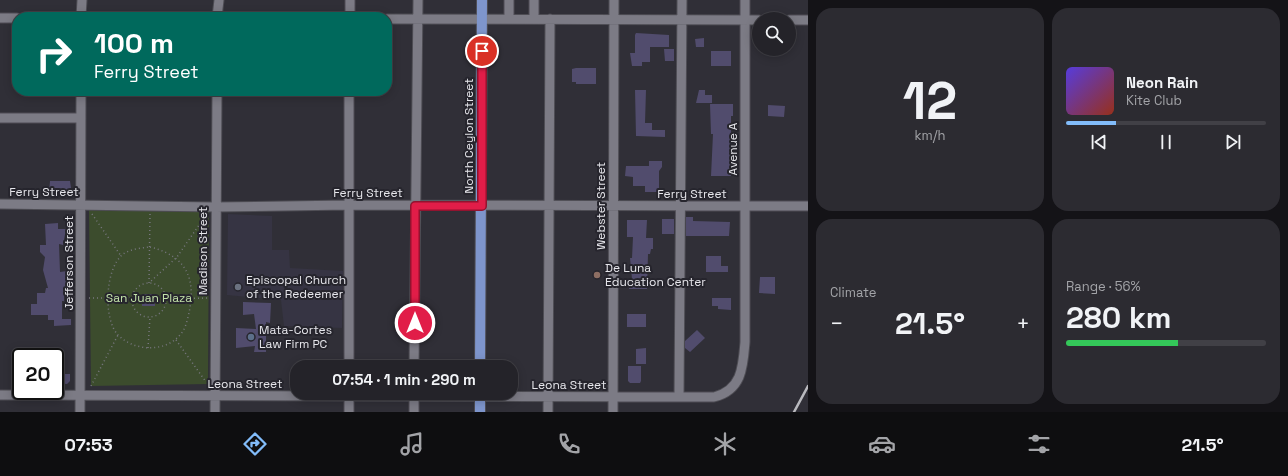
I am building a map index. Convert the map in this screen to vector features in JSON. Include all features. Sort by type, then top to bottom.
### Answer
[{"type":"main road","name":"North Ceylon Street","points":[[480,360],[482,0]]},
{"type":"main road","points":[[480,400],[480,412]]},
{"type":"street","points":[[81,12],[82,0]]},
{"type":"street","points":[[218,12],[219,0]]},
{"type":"street","points":[[350,0],[350,12]]},
{"type":"street","points":[[414,360],[418,0]]},
{"type":"street","points":[[508,0],[509,19]]},
{"type":"street","points":[[534,0],[534,19]]},
{"type":"street","name":"Webster Street","points":[[613,412],[614,0]]},
{"type":"street","points":[[679,397],[682,206],[682,0]]},
{"type":"street","name":"Avenue A","points":[[730,391],[739,378],[743,364],[745,342],[745,0]]},
{"type":"street","points":[[0,18],[12,18]]},
{"type":"street","points":[[392,19],[752,20]]},
{"type":"street","points":[[548,412],[550,19]]},
{"type":"street","points":[[796,20],[808,20]]},
{"type":"street","name":"Jefferson Street","points":[[80,412],[81,96]]},
{"type":"street","name":"Madison Street","points":[[215,412],[215,298],[212,209],[216,96]]},
{"type":"street","points":[[349,96],[349,360]]},
{"type":"street","points":[[0,118],[81,118]]},
{"type":"street","name":"Ferry Street","points":[[0,204],[150,206],[212,209],[348,205],[808,206]]},
{"type":"street","name":"Leona Street","points":[[518,396],[714,397],[730,391]]},
{"type":"street","name":"Leona Street","points":[[0,395],[290,395]]},
{"type":"street","points":[[349,400],[349,412]]},
{"type":"street","points":[[414,400],[414,412]]},
{"type":"path","points":[[149,283],[150,206]]},
{"type":"path","points":[[149,283],[162,289],[166,298],[165,304],[160,313],[150,317],[140,315],[133,307],[132,298],[136,289],[149,283],[177,257],[212,209]]},
{"type":"path","points":[[90,210],[122,256]]},
{"type":"path","points":[[150,247],[165,250],[177,257],[187,270],[191,285],[191,307],[186,327],[176,340],[163,346],[148,348],[132,344],[118,335],[110,319],[108,298],[113,270],[122,256],[134,250],[150,247]]},
{"type":"path","points":[[81,297],[132,298]]},
{"type":"path","points":[[166,298],[215,298]]},
{"type":"path","points":[[148,348],[150,317]]},
{"type":"path","points":[[90,386],[118,335]]},
{"type":"path","points":[[176,340],[208,384]]},
{"type":"shaded area","points":[[228,214],[272,216],[272,250],[289,250],[290,268],[343,271],[342,328],[284,326],[281,300],[227,295]]},
{"type":"green space","name":"San Juan Plaza","points":[[89,210],[209,212],[208,384],[91,386]]},
{"type":"building","points":[[636,33],[669,35],[669,47],[650,47],[650,62],[642,62],[642,66],[632,66],[630,53],[635,53]]},
{"type":"building","points":[[704,38],[704,47],[696,47],[695,39]]},
{"type":"building","points":[[664,49],[674,49],[674,61],[665,61]]},
{"type":"building","points":[[711,51],[731,51],[731,66],[711,66]]},
{"type":"building","points":[[596,68],[596,84],[576,84],[576,82],[572,82],[572,69]]},
{"type":"building","points":[[635,90],[646,90],[645,123],[652,123],[652,130],[665,130],[665,137],[636,136]]},
{"type":"building","points":[[699,90],[705,90],[705,95],[712,95],[712,103],[696,103]]},
{"type":"building","points":[[710,104],[733,104],[733,116],[731,116],[731,176],[711,176],[713,134],[711,134]]},
{"type":"building","points":[[768,105],[785,106],[784,117],[768,116]]},
{"type":"building","points":[[649,161],[662,161],[662,167],[659,171],[659,192],[645,192],[645,186],[633,186],[633,177],[625,176],[626,166],[649,166]]},
{"type":"building","points":[[50,181],[70,181],[71,188],[65,195],[49,194]]},
{"type":"building","points":[[686,217],[693,217],[693,221],[730,222],[729,236],[686,236]]},
{"type":"building","points":[[662,219],[674,219],[674,234],[662,234]]},
{"type":"building","points":[[627,220],[647,220],[646,238],[653,238],[653,249],[651,249],[650,254],[648,254],[647,289],[629,289],[628,279],[632,279],[630,258],[632,258],[633,237],[627,237]]},
{"type":"building","points":[[58,223],[58,229],[66,229],[63,245],[59,244],[60,272],[67,271],[66,293],[64,293],[64,301],[62,301],[62,319],[71,319],[71,325],[54,326],[54,320],[48,320],[48,315],[31,315],[31,304],[37,304],[37,293],[45,293],[46,288],[48,288],[43,270],[45,257],[40,252],[40,245],[46,245],[45,224]]},
{"type":"building","points":[[706,256],[721,256],[721,266],[728,266],[728,272],[706,272]]},
{"type":"building","points":[[760,277],[775,277],[775,294],[759,293]]},
{"type":"building","points":[[142,294],[155,294],[155,306],[142,306]]},
{"type":"building","points":[[712,298],[731,298],[731,310],[718,309],[718,306],[712,306]]},
{"type":"building","points":[[243,302],[271,303],[270,323],[266,322],[266,352],[254,352],[255,346],[236,348],[236,328],[256,329],[254,314],[243,315]]},
{"type":"building","points":[[627,314],[646,314],[646,327],[627,327]]},
{"type":"building","points":[[697,330],[705,338],[690,352],[685,348],[685,341]]},
{"type":"building","points":[[646,348],[646,364],[636,364],[636,349]]},
{"type":"building","points":[[628,366],[641,366],[640,383],[630,383],[628,381]]},
{"type":"building","points":[[64,374],[70,374],[70,381],[67,384],[64,384]]},
{"type":"railway","points":[[794,412],[808,386]]},
{"type":"place","name":"De Luna Education Center","points":[[597,275]]},
{"type":"place","name":"Episcopal Church of the Redeemer","points":[[238,287]]},
{"type":"place","name":"Mata-Cortes Law Firm PC","points":[[251,337]]},
{"type":"route","points":[[415,323],[415,206],[482,206],[482,51]]}]
